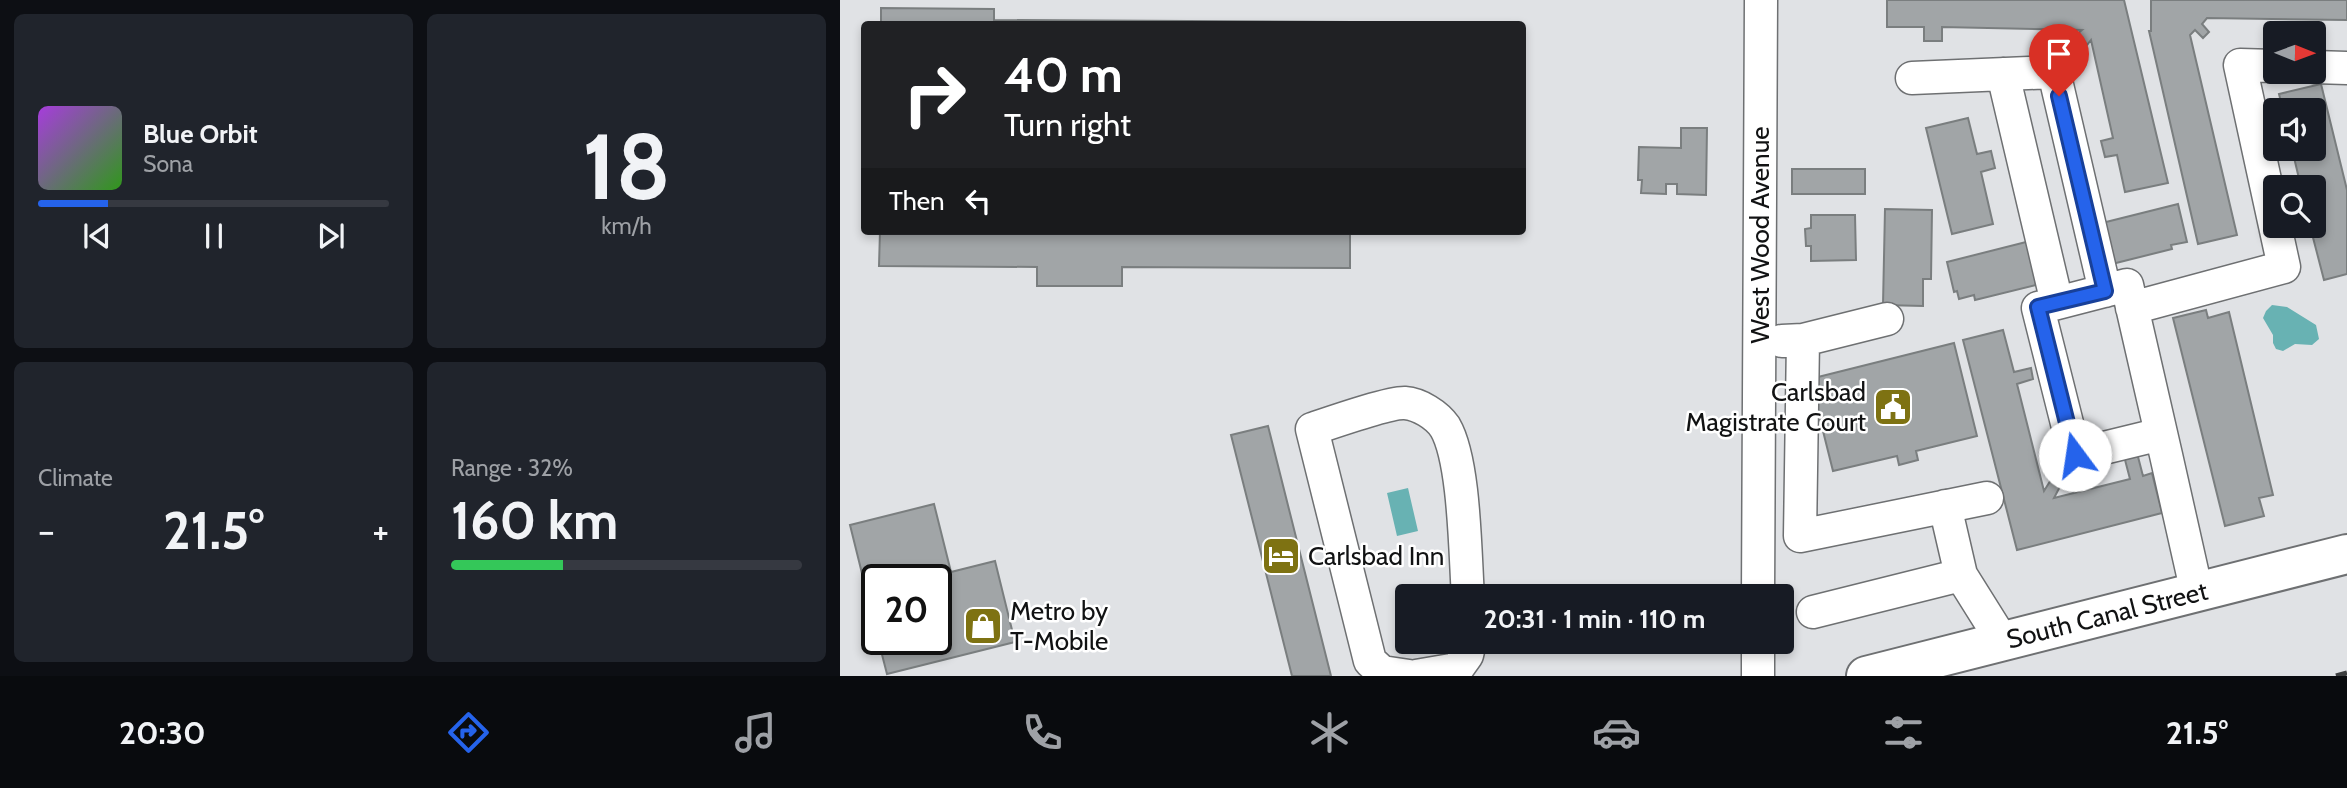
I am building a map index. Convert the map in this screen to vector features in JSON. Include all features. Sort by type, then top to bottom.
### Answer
[{"type":"highway","name":"South Canal Street","points":[[1866,676],[2347,554]]},
{"type":"street","name":"West Wood Avenue","points":[[1758,584],[1761,0]]},
{"type":"street","points":[[2132,308],[2284,267],[2240,65],[2263,66]]},
{"type":"street","points":[[2326,67],[2347,68]]},
{"type":"street","points":[[1912,78],[2054,72],[2105,291]]},
{"type":"street","points":[[2003,74],[2057,303]]},
{"type":"street","points":[[2161,434],[2075,455],[2038,307],[2127,285],[2132,308],[2161,434],[2197,593]]},
{"type":"street","points":[[1759,341],[1803,340],[1887,319]]},
{"type":"street","points":[[1803,340],[1801,536],[1987,498]]},
{"type":"street","points":[[1409,676],[1382,671],[1370,661],[1312,429],[1403,402],[1422,407],[1444,426],[1454,452],[1460,488],[1467,584]]},
{"type":"street","points":[[1945,506],[1961,575],[2003,642]]},
{"type":"street","points":[[1813,612],[1961,575]]},
{"type":"street","points":[[1758,654],[1758,676]]},
{"type":"street","points":[[1416,676],[1462,662]]},
{"type":"water","points":[[2272,305],[2287,307],[2316,325],[2319,339],[2312,345],[2295,344],[2283,351],[2276,349],[2273,335],[2263,318]]},
{"type":"water","points":[[1408,488],[1418,531],[1397,536],[1387,493]]},
{"type":"building","points":[[1887,0],[2124,0],[2168,183],[2125,192],[2117,155],[2105,157],[2101,141],[2113,138],[2091,40],[2083,50],[2070,40],[2082,30],[1942,27],[1942,41],[1924,41],[1924,27],[1887,27]]},
{"type":"building","points":[[2151,0],[2347,0],[2347,20],[2207,18],[2202,24],[2209,32],[2203,38],[2195,30],[2190,35],[2237,235],[2198,244],[2149,31]]},
{"type":"building","points":[[881,8],[994,9],[994,20],[1172,21],[881,21]]},
{"type":"building","points":[[2321,84],[2324,98],[2280,98],[2279,94]]},
{"type":"building","points":[[2326,104],[2347,190],[2347,274],[2324,280],[2313,238],[2326,238],[2326,175],[2298,175],[2295,161],[2326,161]]},
{"type":"building","points":[[1968,118],[1977,154],[1991,151],[1995,168],[1981,172],[1993,224],[1952,234],[1926,128]]},
{"type":"building","points":[[1681,128],[1707,128],[1706,195],[1677,194],[1677,184],[1666,184],[1666,194],[1641,193],[1642,180],[1638,180],[1639,147],[1681,148]]},
{"type":"building","points":[[1792,169],[1865,169],[1865,194],[1792,194]]},
{"type":"building","points":[[2178,204],[2187,242],[2171,245],[2172,249],[2108,265],[2098,224]]},
{"type":"building","points":[[1885,209],[1932,210],[1931,279],[1923,279],[1923,306],[1883,305]]},
{"type":"building","points":[[1811,215],[1855,215],[1856,260],[1811,261],[1811,246],[1806,246],[1805,229],[1811,228]]},
{"type":"building","points":[[880,235],[1350,235],[1350,268],[1122,267],[1122,286],[1037,286],[1037,267],[879,266]]},
{"type":"building","points":[[2030,241],[2036,285],[1975,300],[1974,295],[1959,299],[1957,291],[1954,292],[1947,262]]},
{"type":"building","points":[[2206,310],[2208,318],[2229,312],[2273,495],[2259,498],[2264,516],[2225,526],[2173,318]]},
{"type":"building","points":[[2003,330],[2014,372],[2031,368],[2033,379],[2017,384],[2044,491],[2057,470],[2065,477],[2054,498],[2130,479],[2124,456],[2137,453],[2143,476],[2152,473],[2162,513],[2017,550],[1963,340]]},
{"type":"building","name":"Carlsbad Magistrate Court","points":[[1954,343],[1977,436],[1916,451],[1918,460],[1899,465],[1897,456],[1833,471],[1810,379]]},
{"type":"building","name":"Carlsbad Inn","points":[[1268,426],[1331,676],[1292,676],[1231,435]]},
{"type":"building","points":[[934,504],[949,564],[861,564],[861,569],[850,525]]},
{"type":"building","points":[[995,561],[1015,642],[887,674],[882,655],[952,655],[952,572]]},
{"type":"railway","points":[[2336,676],[2347,673]]},
{"type":"place","name":"Carlsbad Magistrate Court","points":[[1893,407]]},
{"type":"place","name":"Carlsbad Inn","points":[[1281,556]]},
{"type":"place","name":"Metro by T-Mobile","points":[[983,626]]},
{"type":"route","points":[[2059,96],[2105,291],[2038,307],[2075,455]]}]
